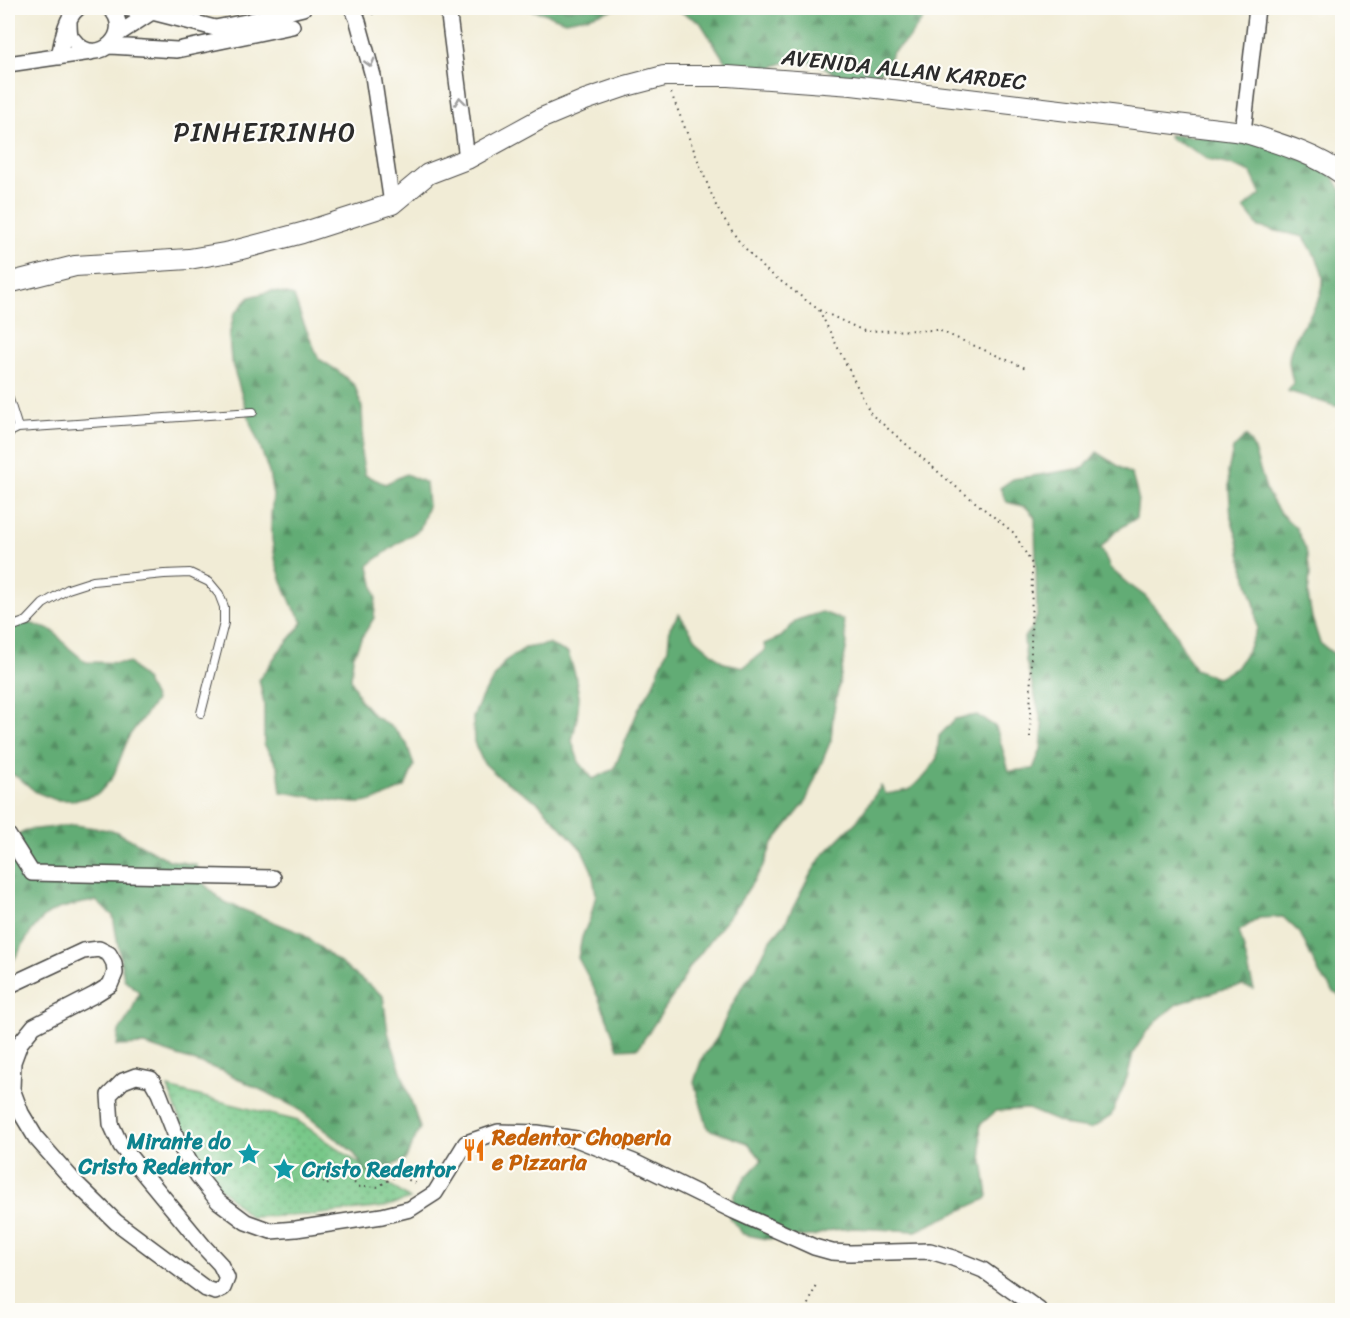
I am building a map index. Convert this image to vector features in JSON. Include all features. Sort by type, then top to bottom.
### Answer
[{"type":"street","points":[[108,44],[119,23],[116,13],[110,8]]},
{"type":"street","points":[[124,8],[152,12],[215,28],[303,8]]},
{"type":"street","points":[[448,8],[467,159]]},
{"type":"street","points":[[1243,132],[1257,8]]},
{"type":"street","points":[[74,11],[70,37],[81,48],[108,44],[177,50],[292,26]]},
{"type":"street","points":[[59,57],[74,11]]},
{"type":"street","points":[[8,64],[59,57],[108,44],[152,12]]},
{"type":"street","points":[[8,283],[75,266],[189,259],[230,252],[302,233],[392,204],[373,76],[355,13]]},
{"type":"street","name":"AVENIDA ALLAN KARDEC","points":[[392,204],[428,174],[467,159],[542,118],[626,86],[664,76],[728,76],[852,85],[1243,132],[1297,150],[1342,174]]},
{"type":"street","points":[[8,835],[32,873],[273,878]]},
{"type":"street","points":[[8,986],[83,951],[99,949],[109,954],[114,963],[115,973],[110,985],[34,1026],[20,1043],[13,1062],[12,1089],[21,1113],[36,1138],[73,1180],[116,1222],[206,1289],[215,1292],[223,1288],[227,1278],[220,1264],[122,1146],[111,1124],[110,1095],[123,1082],[136,1076],[151,1079],[159,1093],[179,1144],[198,1176],[218,1201],[246,1222],[271,1232],[382,1216],[410,1209],[435,1193],[466,1143],[498,1132],[537,1133],[576,1139],[634,1162],[814,1247],[832,1252],[850,1253],[930,1251],[953,1258],[983,1270],[1039,1311]]},
{"type":"lane","points":[[8,396],[18,428]]},
{"type":"lane","points":[[8,433],[18,428],[253,412]]},
{"type":"lane","points":[[8,628],[27,621],[42,604],[68,589],[93,581],[190,573],[209,582],[219,594],[224,607],[224,624],[201,713]]},
{"type":"path","points":[[355,13],[396,8]]},
{"type":"path","points":[[664,76],[717,208],[738,240],[762,267],[819,310],[864,331],[938,330],[1028,369]]},
{"type":"path","points":[[819,310],[871,414],[1014,533],[1032,564],[1030,737]]},
{"type":"path","points":[[314,1174],[327,1185],[339,1172],[360,1187],[377,1187],[398,1175],[435,1193]]},
{"type":"path","points":[[807,1311],[816,1284]]},
{"type":"path","points":[[936,1311],[947,1307]]},
{"type":"green space","points":[[521,8],[618,8],[565,21]]},
{"type":"green space","points":[[673,8],[931,8],[909,38],[893,52],[881,71],[859,78],[837,76],[819,64],[796,59],[775,66],[757,81],[735,77],[700,22]]},
{"type":"green space","points":[[1169,135],[1265,139],[1334,177],[1342,192],[1342,406],[1335,406],[1288,391],[1293,383],[1289,363],[1291,349],[1322,291],[1323,280],[1319,263],[1304,237],[1259,227],[1244,208],[1261,194],[1251,173],[1231,165],[1208,160],[1170,139]]},
{"type":"green space","points":[[272,291],[294,296],[319,359],[338,371],[355,386],[362,408],[361,453],[365,475],[385,484],[406,474],[426,483],[428,506],[420,529],[369,566],[376,597],[374,618],[353,657],[351,679],[360,700],[374,716],[393,728],[407,744],[414,766],[405,787],[367,802],[341,802],[281,792],[278,767],[264,744],[264,703],[259,679],[303,622],[292,605],[276,563],[272,540],[273,495],[269,473],[231,360],[229,336],[234,314],[250,297]]},
{"type":"green space","points":[[1246,436],[1253,447],[1267,492],[1279,512],[1296,528],[1306,549],[1310,573],[1308,595],[1320,643],[1342,660],[1342,998],[1320,975],[1300,933],[1283,917],[1259,918],[1239,931],[1254,989],[1242,986],[1220,990],[1177,1004],[1160,1018],[1145,1034],[1133,1053],[1128,1075],[1111,1116],[1091,1129],[1069,1126],[1028,1109],[996,1111],[980,1125],[988,1196],[986,1199],[916,1231],[854,1228],[832,1230],[813,1236],[766,1239],[743,1234],[730,1218],[734,1195],[746,1177],[762,1160],[748,1143],[708,1129],[694,1082],[702,1058],[717,1038],[741,988],[756,968],[769,942],[785,923],[810,875],[822,856],[857,821],[881,786],[886,794],[909,790],[925,776],[937,758],[939,736],[955,719],[977,715],[996,727],[1009,771],[1033,769],[1041,749],[1043,727],[1026,661],[1024,638],[1031,630],[1037,616],[1035,517],[1026,507],[1007,502],[1000,488],[1013,479],[1084,468],[1097,452],[1132,475],[1138,497],[1136,518],[1116,531],[1101,548],[1110,568],[1145,596],[1173,629],[1195,669],[1216,678],[1236,668],[1248,650],[1257,629],[1255,606],[1231,518],[1228,472],[1233,449]]},
{"type":"green space","points":[[822,612],[843,620],[847,644],[833,715],[831,740],[805,803],[772,844],[764,865],[739,903],[689,968],[638,1048],[618,1049],[600,1002],[578,958],[582,937],[591,916],[596,894],[592,871],[582,850],[538,802],[500,778],[483,762],[474,742],[473,718],[481,698],[505,661],[525,648],[548,644],[568,653],[579,697],[572,741],[579,762],[593,779],[614,769],[639,708],[651,689],[668,648],[670,627],[679,614],[696,639],[724,663],[744,667],[765,650],[764,644],[781,637],[797,620]]},
{"type":"green space","points":[[8,618],[53,631],[86,662],[129,663],[145,680],[155,700],[154,703],[129,736],[113,777],[98,794],[77,800],[56,800],[36,792],[8,772]]},
{"type":"green space","points":[[75,825],[115,831],[169,860],[196,865],[204,884],[224,902],[301,933],[383,996],[388,1032],[420,1128],[405,1160],[369,1175],[353,1152],[297,1108],[223,1071],[145,1045],[117,1046],[119,1031],[131,1013],[139,992],[124,979],[113,916],[96,901],[64,907],[47,915],[35,927],[12,963],[8,965],[8,839],[27,830]]},
{"type":"green space","points":[[168,1088],[298,1121],[410,1199],[384,1207],[313,1215],[250,1217],[199,1167]]},
{"type":"place","name":"Redentor Choperia e Pizzaria","points":[[474,1150]]},
{"type":"place","name":"Mirante do Cristo Redentor","points":[[249,1154]]},
{"type":"place","name":"Cristo Redentor","points":[[284,1169]]},
{"type":"district","name":"PINHEIRINHO","points":[[265,132]]}]
